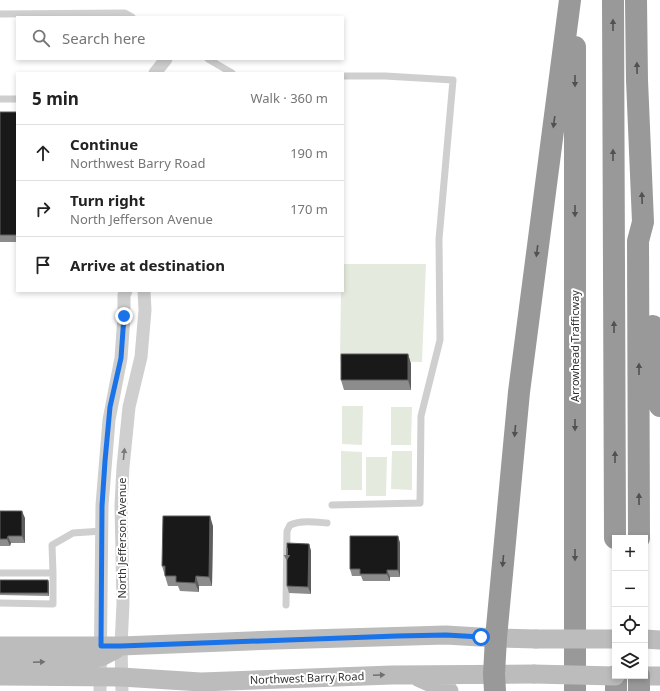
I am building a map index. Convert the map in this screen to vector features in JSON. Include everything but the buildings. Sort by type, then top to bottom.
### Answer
[{"type":"highway","points":[[495,683],[496,638],[519,392],[570,0]]},
{"type":"highway","name":"Arrowhead Trafficway","points":[[575,691],[576,0]]},
{"type":"highway","points":[[613,0],[615,535]]},
{"type":"highway","points":[[636,0],[637,80],[643,222],[649,242],[655,389],[660,406]]},
{"type":"highway","points":[[639,535],[638,241],[643,222]]},
{"type":"highway","points":[[639,691],[650,676]]},
{"type":"highway","points":[[615,679],[616,691]]},
{"type":"main road","points":[[0,664],[80,660],[101,651],[121,646],[446,635],[496,638],[612,639]]},
{"type":"main road","points":[[0,646],[101,651]]},
{"type":"main road","points":[[411,674],[449,691]]},
{"type":"main road","name":"Northwest Barry Road","points":[[0,676],[32,676],[100,684],[122,684],[411,674],[495,683],[534,674],[612,676]]},
{"type":"main road","points":[[32,676],[53,691]]},
{"type":"street","points":[[156,72],[165,60]]},
{"type":"street","name":"North Jefferson Avenue","points":[[100,684],[102,506],[110,407],[121,358],[124,295],[126,292]]},
{"type":"street","name":"North Jefferson Avenue","points":[[122,684],[121,646],[123,603],[120,506],[129,407],[140,357],[145,310],[144,292]]},
{"type":"lane","points":[[0,14],[125,13],[130,16]]},
{"type":"lane","points":[[210,60],[230,72]]},
{"type":"lane","points":[[332,505],[420,503],[421,416],[440,340],[439,239],[453,80],[385,76],[344,76]]},
{"type":"lane","points":[[0,99],[16,99]]},
{"type":"lane","points":[[286,605],[287,531],[290,525],[297,523],[327,523]]},
{"type":"lane","points":[[0,603],[53,604],[52,545],[73,533],[102,531]]},
{"type":"lane","points":[[0,573],[53,573]]},
{"type":"shaded area","points":[[344,264],[426,264],[422,362],[340,361],[341,292],[344,292]]},
{"type":"shaded area","points":[[342,406],[363,406],[362,445],[342,444]]},
{"type":"shaded area","points":[[391,407],[412,407],[411,445],[391,445]]},
{"type":"shaded area","points":[[341,451],[362,452],[362,490],[341,490]]},
{"type":"shaded area","points":[[392,451],[412,451],[412,490],[391,489]]},
{"type":"shaded area","points":[[366,457],[387,457],[386,496],[366,496]]},
{"type":"route","points":[[124,316],[121,358],[110,407],[105,461],[102,506],[101,646],[397,636],[446,635],[481,637]]}]
